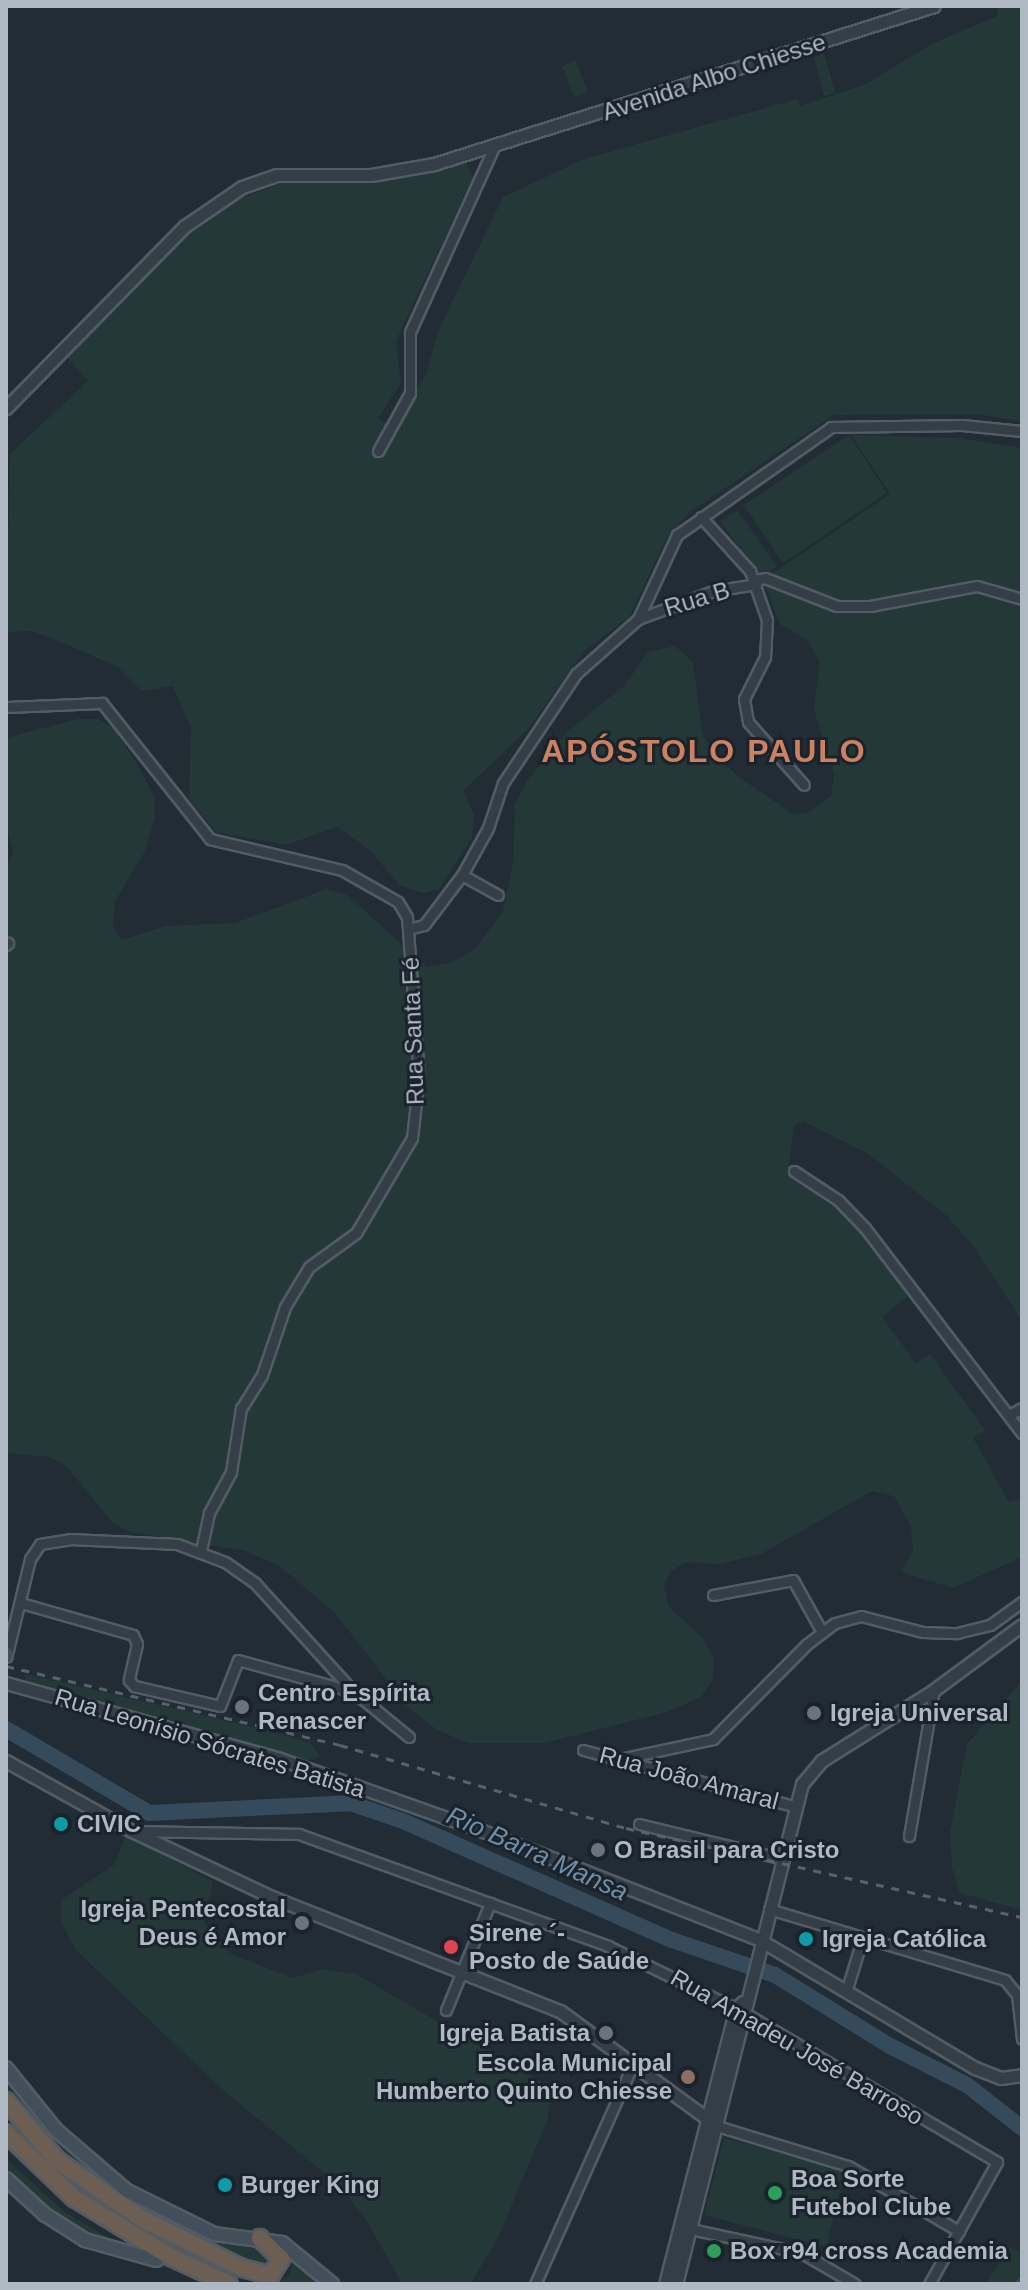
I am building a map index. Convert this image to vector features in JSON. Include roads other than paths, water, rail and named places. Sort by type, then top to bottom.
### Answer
[{"type":"highway","points":[[6,2101],[57,2160],[142,2219],[242,2268],[271,2275],[281,2259],[260,2238]]},
{"type":"highway","points":[[6,2113],[40,2153],[89,2195],[253,2284]]},
{"type":"highway","points":[[8,2137],[74,2198],[171,2257],[222,2281]]},
{"type":"highway","points":[[156,2260],[197,2277],[222,2281]]},
{"type":"main road","points":[[6,2068],[56,2130],[127,2191],[194,2227],[260,2238],[292,2249],[332,2284]]},
{"type":"main road","points":[[6,2179],[44,2214],[85,2240],[156,2260]]},
{"type":"street","name":"Avenida Albo Chiesse","points":[[6,408],[185,226],[229,193],[276,175],[371,175],[494,147],[934,6]]},
{"type":"street","points":[[378,451],[410,393],[410,332],[494,147]]},
{"type":"street","points":[[6,707],[102,703],[210,839],[355,876],[398,902],[408,929],[424,925],[462,875],[488,828],[503,783],[576,674],[638,619],[671,542],[701,517],[831,427],[975,425],[1022,431]]},
{"type":"street","points":[[701,517],[755,582],[767,620],[767,647],[744,699],[745,713],[757,736],[804,785]]},
{"type":"street","points":[[755,582],[765,578],[837,606],[870,606],[977,586],[1022,599]]},
{"type":"street","name":"Rua B","points":[[638,619],[713,591],[755,582]]},
{"type":"street","points":[[462,875],[498,895]]},
{"type":"street","name":"Rua Santa Fé","points":[[201,1550],[209,1513],[231,1472],[238,1417],[262,1375],[285,1307],[309,1267],[356,1233],[412,1138],[419,1076],[408,929]]},
{"type":"street","points":[[794,1171],[853,1213],[1011,1414],[1022,1433]]},
{"type":"street","points":[[1011,1414],[1022,1408]]},
{"type":"street","points":[[6,1654],[30,1559],[45,1542],[148,1540],[201,1550],[255,1583],[354,1692],[409,1737]]},
{"type":"street","points":[[713,1595],[793,1580],[821,1630]]},
{"type":"street","points":[[620,1759],[713,1739],[821,1630],[861,1616],[923,1632],[975,1631],[1022,1602]]},
{"type":"street","points":[[21,1603],[133,1635],[137,1644],[129,1680],[134,1686],[220,1706],[238,1660],[354,1692]]},
{"type":"street","points":[[665,2284],[685,2228],[780,1858],[802,1784],[821,1761],[934,1690],[1022,1625]]},
{"type":"street","points":[[328,1685],[336,1672]]},
{"type":"street","name":"Rua Leonísio Sócrates Batista","points":[[6,1683],[280,1759],[480,1830],[760,1940],[990,2075],[1022,2075]]},
{"type":"street","points":[[909,1836],[934,1690]]},
{"type":"street","name":"Rua João Amaral","points":[[583,1750],[794,1806]]},
{"type":"street","points":[[6,1761],[132,1831],[315,1917],[560,2011],[712,2123],[848,2166],[959,2231],[929,2284]]},
{"type":"street","points":[[639,1824],[780,1858]]},
{"type":"street","name":"Rua Amadeu José Barroso","points":[[132,1831],[299,1834],[608,1946],[742,2005],[997,2162],[959,2231]]},
{"type":"street","points":[[446,2010],[490,1903]]},
{"type":"street","points":[[769,1909],[862,1940],[1008,1982],[1017,1995],[1022,2039]]},
{"type":"street","points":[[846,1992],[862,1940]]},
{"type":"street","points":[[535,2284],[632,2066]]},
{"type":"street","points":[[676,2284],[685,2228]]},
{"type":"street","points":[[685,2228],[802,2253],[855,2284]]},
{"type":"waterway","name":"Rio Barra Mansa","points":[[6,1729],[149,1813],[350,1803],[403,1821],[672,1940],[775,1975],[890,2046],[967,2085],[1022,2128]]},
{"type":"waterway","points":[[1013,2284],[1022,2278]]},
{"type":"railway","points":[[6,1666],[340,1745],[626,1828],[1022,1917]]},
{"type":"place","name":"Centro Espírita Renascer","points":[[242,1707]]},
{"type":"place","name":"Igreja Universal","points":[[814,1713]]},
{"type":"place","name":"CIVIC","points":[[61,1824]]},
{"type":"place","name":"O Brasil para Cristo","points":[[598,1850]]},
{"type":"place","name":"Igreja Pentecostal Deus é Amor","points":[[302,1923]]},
{"type":"place","name":"Igreja Católica","points":[[806,1939]]},
{"type":"place","name":"Sirene ´- Posto de Saúde","points":[[451,1947]]},
{"type":"place","name":"Igreja Batista","points":[[606,2033]]},
{"type":"place","name":"Escola Municipal Humberto Quinto Chiesse","points":[[688,2077]]},
{"type":"place","name":"Burger King","points":[[225,2185]]},
{"type":"place","name":"Boa Sorte Futebol Clube","points":[[775,2193]]},
{"type":"place","name":"Box r94 cross Academia","points":[[714,2251]]},
{"type":"district","name":"APÓSTOLO PAULO","points":[[704,751]]}]
